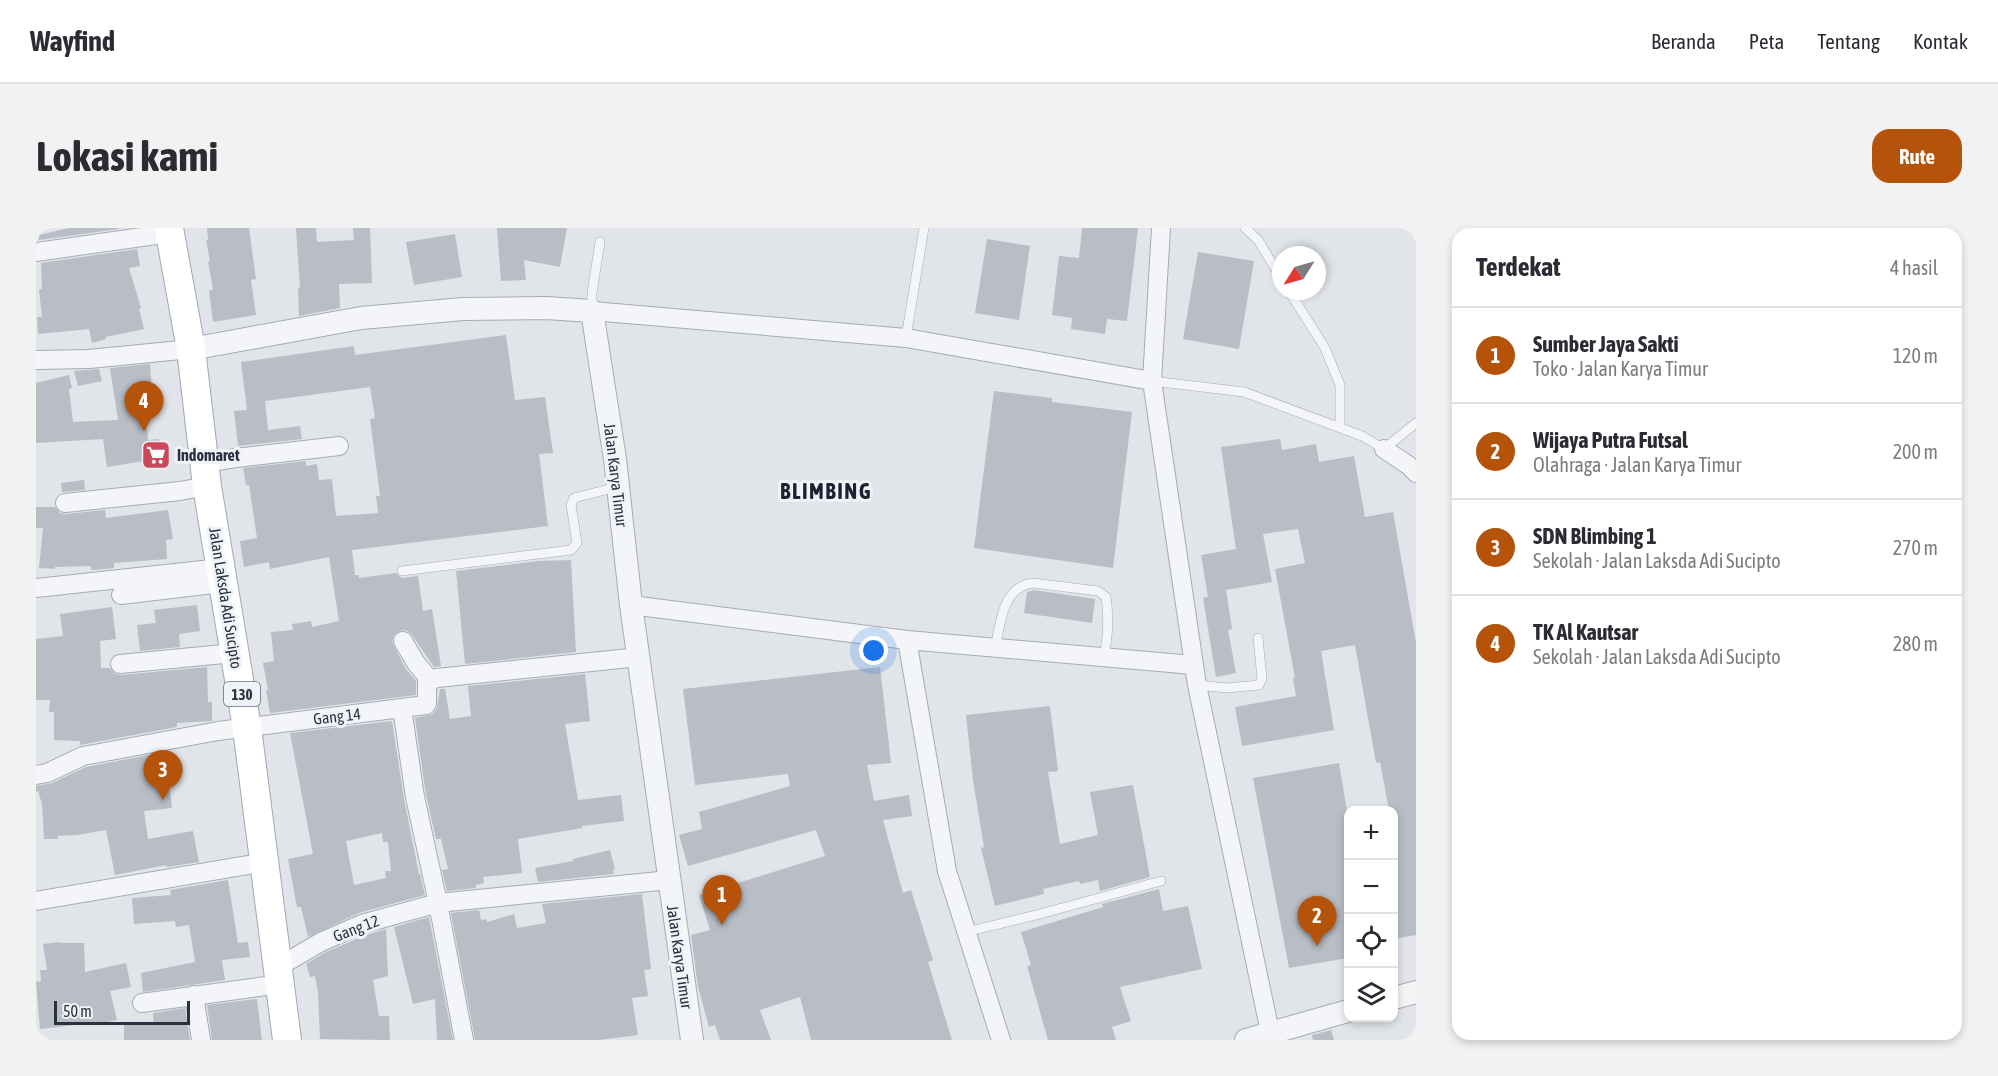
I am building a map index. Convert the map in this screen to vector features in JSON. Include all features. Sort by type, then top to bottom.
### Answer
[{"type":"main road","name":"Jalan Laksda Adi Sucipto","points":[[169,230],[191,349],[206,475],[248,728],[287,1040]]},
{"type":"street","points":[[1161,228],[1152,381],[1193,664],[1270,1032]]},
{"type":"street","points":[[36,252],[169,230]]},
{"type":"street","points":[[36,360],[89,359],[191,349],[361,318],[463,309],[546,308],[906,338],[1152,381]]},
{"type":"street","name":"Jalan Karya Timur","points":[[592,311],[618,487],[631,605],[692,1040]]},
{"type":"street","points":[[65,502],[180,491],[236,458],[339,446]]},
{"type":"street","points":[[1384,449],[1416,473]]},
{"type":"street","points":[[36,588],[222,575]]},
{"type":"street","points":[[121,595],[222,575]]},
{"type":"street","points":[[631,605],[907,640],[1193,664]]},
{"type":"street","points":[[907,640],[947,872],[1001,1040]]},
{"type":"street","points":[[403,641],[416,663],[430,680],[639,657]]},
{"type":"street","points":[[120,664],[234,653]]},
{"type":"street","name":"Gang 14","points":[[36,775],[83,756],[218,731],[426,705],[428,703],[426,682],[430,680]]},
{"type":"street","points":[[402,708],[415,797],[464,1040]]},
{"type":"street","points":[[36,901],[266,862]]},
{"type":"street","name":"Gang 12","points":[[279,975],[321,942],[362,924],[438,903],[670,880]]},
{"type":"street","points":[[142,1002],[194,995],[279,975]]},
{"type":"street","points":[[1398,997],[1416,992]]},
{"type":"street","points":[[194,995],[201,1040]]},
{"type":"street","points":[[1246,1040],[1344,1012]]},
{"type":"lane","points":[[906,338],[924,228]]},
{"type":"lane","points":[[1245,228],[1258,240],[1272,263]]},
{"type":"lane","points":[[592,311],[592,293],[600,242]]},
{"type":"lane","points":[[1295,300],[1325,348],[1340,385],[1340,428]]},
{"type":"lane","points":[[1152,381],[1244,392],[1362,436],[1384,449],[1416,423]]},
{"type":"lane","points":[[402,571],[571,550],[578,543],[571,505],[574,498],[618,487]]},
{"type":"lane","points":[[995,648],[1009,597],[1016,588],[1023,584],[1034,583],[1098,591],[1106,597],[1107,641],[1104,657]]},
{"type":"lane","points":[[1197,686],[1227,688],[1259,685],[1262,678],[1258,638]]},
{"type":"lane","points":[[966,932],[1161,881]]},
{"type":"building","points":[[69,228],[119,229],[39,240],[39,235]]},
{"type":"building","points":[[207,228],[249,228],[256,279],[251,280],[256,315],[213,322],[209,290],[213,290],[208,261],[210,261],[206,240],[208,240]]},
{"type":"building","points":[[296,228],[316,228],[317,242],[354,240],[353,228],[370,228],[372,283],[339,284],[340,308],[299,316],[298,288],[300,288]]},
{"type":"building","points":[[497,228],[567,228],[560,267],[524,260],[526,280],[501,281]]},
{"type":"building","points":[[1082,228],[1138,228],[1127,321],[1107,319],[1105,334],[1071,329],[1072,318],[1052,315],[1059,256],[1079,258]]},
{"type":"building","points":[[455,234],[462,277],[414,285],[406,242]]},
{"type":"building","points":[[987,239],[1030,246],[1019,320],[975,313]]},
{"type":"building","points":[[137,249],[140,266],[129,268],[141,308],[139,309],[144,329],[106,337],[106,339],[92,343],[89,329],[38,334],[37,317],[42,317],[39,290],[42,289],[41,263]]},
{"type":"building","points":[[1198,252],[1254,261],[1239,349],[1183,339]]},
{"type":"building","points":[[506,335],[515,400],[545,397],[553,453],[539,454],[548,526],[352,550],[355,575],[359,575],[359,578],[396,573],[402,578],[418,576],[423,611],[432,609],[441,666],[434,667],[412,635],[402,630],[394,635],[392,642],[406,669],[416,681],[416,695],[270,713],[263,663],[274,661],[271,632],[293,630],[292,624],[311,621],[312,627],[339,621],[329,557],[270,569],[269,562],[244,567],[240,541],[257,538],[249,485],[246,485],[243,468],[306,461],[306,466],[317,464],[319,480],[332,479],[336,516],[378,513],[376,496],[380,496],[370,419],[375,418],[370,387],[265,401],[268,430],[300,426],[302,439],[238,446],[234,411],[247,410],[241,362],[354,346],[355,355]]},
{"type":"building","points":[[150,364],[153,404],[145,405],[148,440],[159,439],[162,458],[107,467],[103,439],[36,443],[36,383],[69,375],[72,388],[69,389],[73,422],[118,420],[110,368]]},
{"type":"building","points":[[99,369],[102,381],[78,386],[74,371]]},
{"type":"building","points":[[994,391],[1052,398],[1052,402],[1132,412],[1113,568],[974,548]]},
{"type":"building","points":[[1280,439],[1282,450],[1316,444],[1319,462],[1354,456],[1365,517],[1393,512],[1416,643],[1416,935],[1398,938],[1398,806],[1388,806],[1380,762],[1376,763],[1355,645],[1321,651],[1334,730],[1242,746],[1235,707],[1296,696],[1293,678],[1295,678],[1275,569],[1305,563],[1298,529],[1263,534],[1272,582],[1226,590],[1232,629],[1228,630],[1236,673],[1216,677],[1203,598],[1208,597],[1201,555],[1236,549],[1221,447]]},
{"type":"building","points":[[84,480],[85,490],[62,492],[61,483]]},
{"type":"building","points":[[36,507],[55,507],[60,513],[66,514],[105,510],[106,518],[168,510],[173,539],[166,540],[167,559],[114,563],[114,568],[91,570],[91,566],[39,568],[43,528],[36,528]]},
{"type":"building","points":[[571,560],[576,652],[465,664],[456,571],[538,561]]},
{"type":"building","points":[[1034,590],[1095,599],[1092,623],[1024,613],[1027,592]]},
{"type":"building","points":[[197,605],[200,631],[179,634],[180,647],[140,651],[137,625],[156,623],[154,610]]},
{"type":"building","points":[[112,607],[116,639],[100,641],[101,668],[110,668],[115,674],[121,675],[207,667],[208,702],[212,702],[212,721],[177,723],[177,727],[80,745],[80,741],[54,740],[54,712],[49,712],[50,700],[36,700],[36,639],[63,636],[60,614]]},
{"type":"building","points":[[880,667],[891,763],[867,765],[874,801],[909,795],[912,816],[883,820],[903,893],[911,890],[933,960],[928,962],[952,1040],[811,1040],[800,997],[760,1010],[771,1040],[720,1040],[715,1025],[709,1027],[698,987],[691,935],[710,930],[699,895],[825,856],[816,830],[688,866],[679,835],[702,829],[699,812],[790,786],[788,774],[695,785],[683,689]]},
{"type":"building","points":[[585,674],[590,721],[565,724],[578,800],[621,795],[624,821],[582,826],[582,828],[518,839],[522,873],[483,877],[484,883],[476,885],[476,888],[447,891],[442,870],[448,869],[441,839],[436,839],[426,795],[415,718],[433,714],[437,708],[440,689],[445,689],[450,719],[471,716],[468,686]]},
{"type":"building","points":[[1050,706],[1058,771],[1048,772],[1060,844],[1098,835],[1090,792],[1133,785],[1150,877],[1100,891],[1098,880],[1080,884],[1079,881],[1043,889],[1044,894],[995,906],[981,848],[984,847],[973,780],[966,715]]},
{"type":"building","points":[[392,721],[404,799],[425,895],[359,913],[308,937],[301,907],[297,907],[288,859],[313,854],[290,733]],"holes":[[[382,833],[383,842],[388,842],[391,871],[385,871],[386,878],[354,885],[346,841]]]},
{"type":"building","points":[[165,752],[172,808],[144,811],[148,839],[193,831],[199,862],[167,867],[166,865],[115,875],[106,830],[58,836],[58,839],[44,839],[42,804],[38,791],[36,792],[36,786],[52,783],[86,767]]},
{"type":"building","points":[[1339,763],[1346,806],[1344,806],[1344,959],[1289,968],[1253,778]]},
{"type":"building","points":[[610,850],[615,869],[614,874],[538,882],[535,868],[573,861],[573,859]]},
{"type":"building","points":[[228,880],[238,943],[248,942],[250,957],[222,960],[225,980],[143,992],[141,973],[195,962],[189,925],[176,927],[175,921],[134,924],[132,898],[171,895],[170,890]]},
{"type":"building","points":[[1159,889],[1163,911],[1188,906],[1202,969],[1120,987],[1131,1021],[1112,1027],[1116,1040],[1048,1040],[1027,966],[1031,965],[1021,932],[1103,907],[1102,904]]},
{"type":"building","points":[[642,894],[651,969],[644,970],[648,996],[632,998],[638,1035],[599,1040],[475,1040],[451,913],[479,910],[481,920],[487,919],[487,922],[514,914],[517,928],[546,923],[542,904]]},
{"type":"building","points":[[429,917],[453,1040],[437,1040],[435,999],[413,1004],[394,927]]},
{"type":"building","points":[[386,929],[388,976],[373,980],[379,1016],[389,1016],[390,1040],[320,1039],[318,992],[315,976],[310,977],[306,964],[326,952]]},
{"type":"building","points":[[84,943],[85,972],[126,963],[131,987],[110,991],[117,1020],[94,1025],[93,1023],[40,1029],[36,982],[41,981],[40,970],[47,970],[43,944]]},
{"type":"building","points":[[257,999],[262,1040],[212,1040],[207,1005]]},
{"type":"building","points":[[185,1008],[190,1040],[124,1040],[124,1025],[154,1025],[153,1013]]},
{"type":"building","points":[[1331,1030],[1334,1040],[1313,1040],[1312,1035]]},
{"type":"place","name":"TK Al Kautsar","points":[[144,431]]},
{"type":"place","name":"Indomaret","points":[[156,455]]},
{"type":"place","name":"SDN Blimbing 1","points":[[163,800]]},
{"type":"place","name":"Sumber Jaya Sakti","points":[[722,925]]},
{"type":"place","name":"Wijaya Putra Futsal","points":[[1317,946]]},
{"type":"district","name":"BLIMBING","points":[[826,491]]}]
